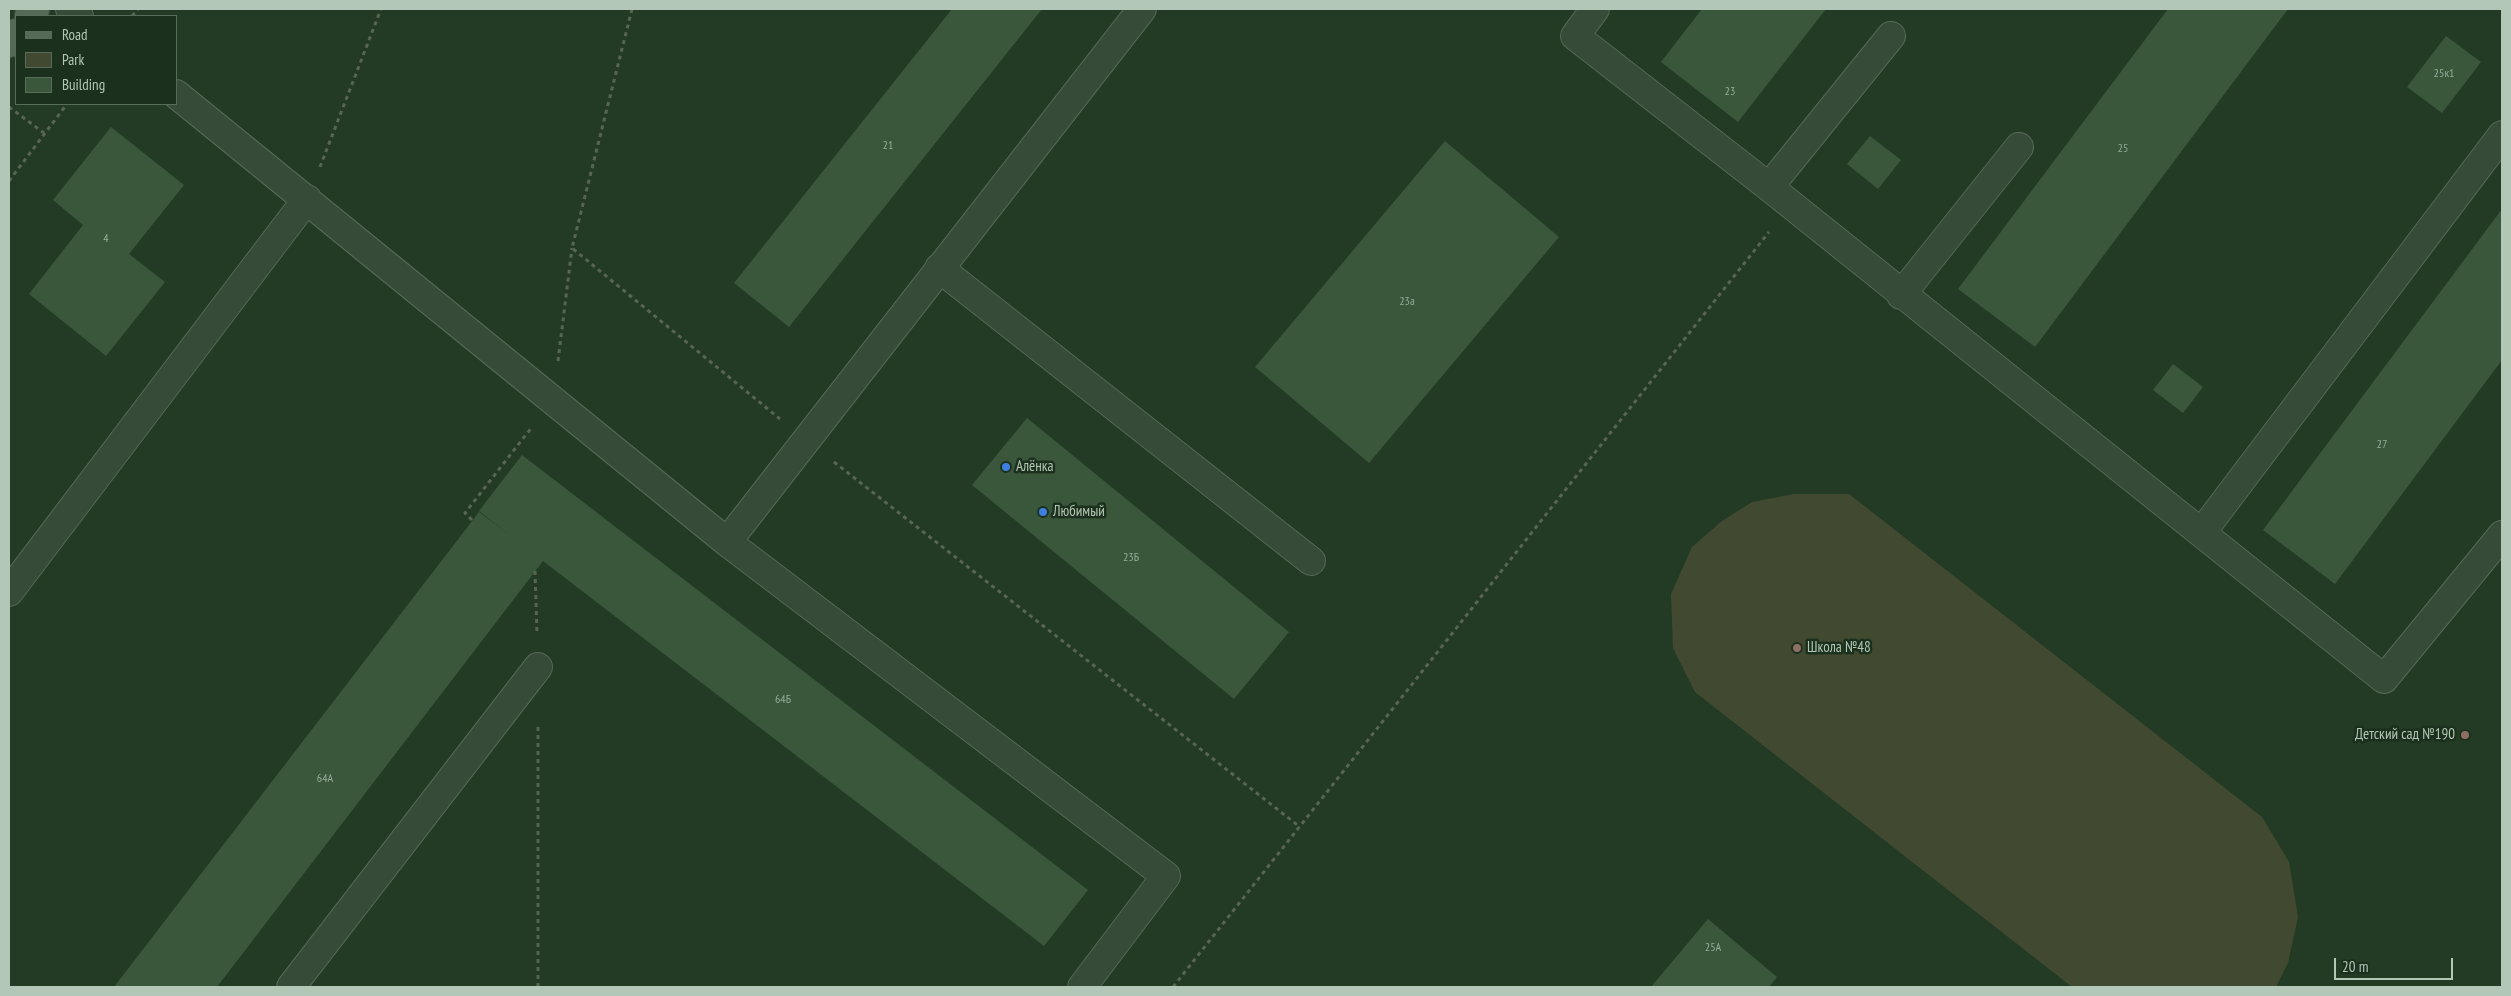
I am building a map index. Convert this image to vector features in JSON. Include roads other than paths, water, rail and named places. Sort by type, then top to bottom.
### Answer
[{"type":"lane","points":[[727,542],[1142,9]]},
{"type":"lane","points":[[1595,9],[1575,36],[1769,187],[1901,295],[2202,532],[2384,680],[2502,535]]},
{"type":"lane","points":[[1769,187],[1891,36]]},
{"type":"lane","points":[[178,96],[727,542],[1166,876],[1082,987]]},
{"type":"lane","points":[[2202,532],[2502,135]]},
{"type":"lane","points":[[1901,295],[2020,147]]},
{"type":"lane","points":[[9,592],[307,199]]},
{"type":"lane","points":[[939,268],[1311,561]]},
{"type":"lane","points":[[291,987],[538,667]]},
{"type":"place","name":"Алёнка","points":[[1006,467]]},
{"type":"place","name":"Любимый","points":[[1043,512]]},
{"type":"place","name":"Школа №48","points":[[1797,648]]},
{"type":"place","name":"Детский сад №190","points":[[2465,735]]}]
